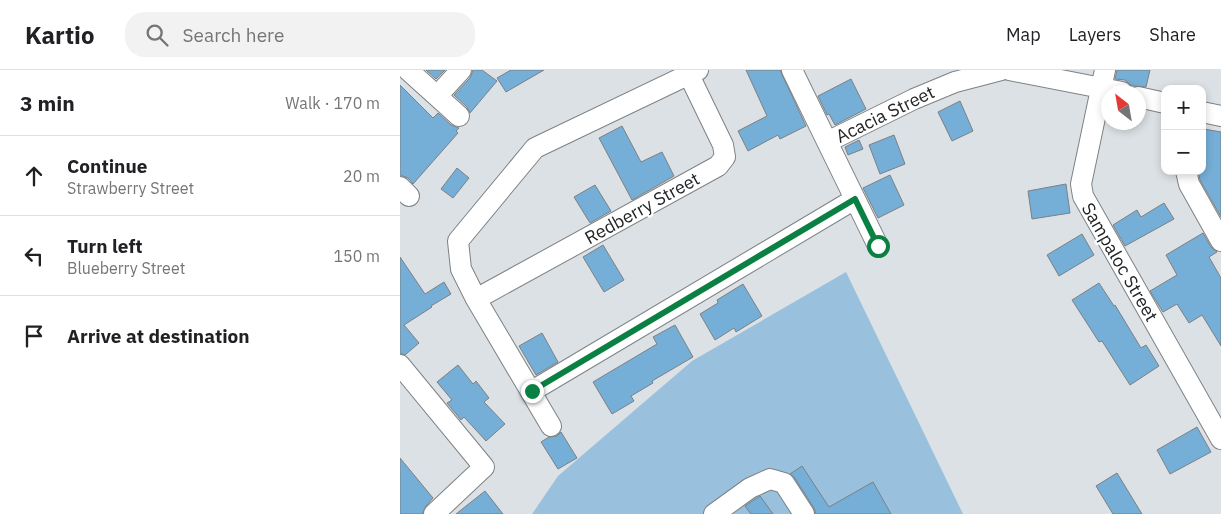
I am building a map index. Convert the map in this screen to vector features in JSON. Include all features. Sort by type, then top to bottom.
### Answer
[{"type":"street","points":[[408,70],[459,116]]},
{"type":"street","points":[[437,96],[461,70]]},
{"type":"street","points":[[792,70],[878,246]]},
{"type":"street","name":"Acacia Street","points":[[827,142],[914,99],[955,82],[1001,70]]},
{"type":"street","points":[[1009,70],[1103,79]]},
{"type":"street","points":[[551,426],[476,299],[461,269],[458,240],[535,148],[693,72]]},
{"type":"street","name":"Redberry Street","points":[[476,299],[718,166],[725,157],[723,145],[693,72]]},
{"type":"street","name":"Sampaloc Street","points":[[1103,79],[1081,184],[1083,196],[1221,439]]},
{"type":"street","points":[[1146,99],[1161,102]]},
{"type":"street","points":[[1206,113],[1221,116]]},
{"type":"street","points":[[1187,175],[1189,184],[1221,241]]},
{"type":"street","points":[[532,391],[855,199]]},
{"type":"street","points":[[400,366],[484,467],[434,514]]},
{"type":"street","points":[[714,514],[750,488],[770,480],[784,483],[804,514]]},
{"type":"shaded area","points":[[846,272],[963,514],[532,514],[558,476],[692,361]]},
{"type":"building","points":[[426,70],[445,70],[436,79]]},
{"type":"building","points":[[473,70],[482,70],[497,81],[470,113],[467,107],[454,95],[470,78]]},
{"type":"building","points":[[511,70],[544,70],[506,92],[497,78]]},
{"type":"building","points":[[746,70],[780,70],[806,126],[780,139],[778,135],[748,151],[738,131],[767,116]]},
{"type":"building","points":[[1117,70],[1150,70],[1146,87],[1146,85],[1131,85],[1125,80],[1115,79]]},
{"type":"building","points":[[851,79],[866,109],[835,125],[829,114],[827,115],[818,96]]},
{"type":"building","points":[[400,85],[433,118],[438,113],[451,125],[459,128],[456,131],[458,133],[413,184],[408,178],[400,175]]},
{"type":"building","points":[[960,101],[973,131],[952,141],[938,112]]},
{"type":"building","points":[[622,126],[641,162],[662,152],[674,176],[632,200],[599,138]]},
{"type":"building","points":[[1206,129],[1221,132],[1221,217],[1199,175],[1206,175]]},
{"type":"building","points":[[894,135],[905,164],[880,174],[869,145]]},
{"type":"building","points":[[859,140],[863,149],[848,155],[845,147]]},
{"type":"building","points":[[457,168],[469,178],[453,198],[441,189]]},
{"type":"building","points":[[890,175],[904,205],[878,218],[863,188]]},
{"type":"building","points":[[1066,184],[1070,213],[1032,219],[1028,191]]},
{"type":"building","points":[[595,185],[611,211],[590,223],[574,197]]},
{"type":"building","points":[[1164,203],[1174,219],[1125,246],[1113,225],[1137,210],[1141,217]]},
{"type":"building","points":[[1203,233],[1211,247],[1217,252],[1209,257],[1221,278],[1221,346],[1202,315],[1189,323],[1177,304],[1163,312],[1150,291],[1177,275],[1166,255]]},
{"type":"building","points":[[1082,234],[1094,255],[1059,276],[1047,255]]},
{"type":"building","points":[[603,245],[624,280],[604,292],[583,257]]},
{"type":"building","points":[[400,257],[425,294],[444,282],[451,294],[404,325],[419,343],[405,355],[400,353]]},
{"type":"building","points":[[1099,283],[1141,348],[1146,345],[1159,366],[1130,385],[1102,341],[1099,342],[1072,300]]},
{"type":"building","points":[[743,284],[762,316],[736,332],[734,328],[715,340],[700,314],[718,303],[717,300]]},
{"type":"building","points":[[675,325],[693,357],[652,381],[653,383],[631,396],[634,401],[612,414],[593,382],[657,344],[653,337]]},
{"type":"building","points":[[542,333],[558,362],[536,375],[519,346]]},
{"type":"building","points":[[458,365],[473,384],[476,381],[489,398],[484,402],[505,424],[486,441],[464,417],[461,420],[447,403],[452,400],[437,382]]},
{"type":"building","points":[[1197,427],[1211,452],[1170,474],[1157,450]]},
{"type":"building","points":[[561,432],[577,458],[558,469],[541,442],[549,437],[557,436]]},
{"type":"building","points":[[400,458],[433,498],[422,514],[400,514]]},
{"type":"building","points":[[802,466],[829,507],[873,482],[891,514],[816,514],[794,477],[790,474]]},
{"type":"building","points":[[1117,473],[1142,514],[1113,514],[1096,486]]},
{"type":"building","points":[[485,491],[503,514],[456,514]]},
{"type":"building","points":[[760,496],[773,514],[751,514],[745,506]]},
{"type":"route","points":[[532,391],[855,199],[878,246]]}]
